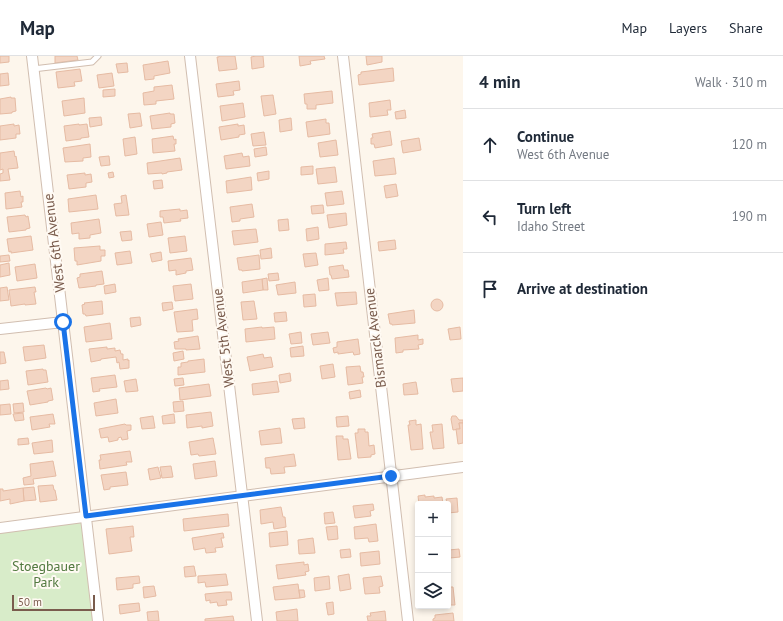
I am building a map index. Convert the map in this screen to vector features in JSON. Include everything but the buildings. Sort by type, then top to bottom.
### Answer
[{"type":"street","name":"West 6th Avenue","points":[[32,56],[98,621]]},
{"type":"street","name":"West 5th Avenue","points":[[190,56],[257,621]]},
{"type":"street","name":"Bismarck Avenue","points":[[342,56],[408,621]]},
{"type":"street","points":[[0,329],[63,322]]},
{"type":"street","points":[[0,528],[463,467]]},
{"type":"lane","points":[[33,69],[92,62],[98,56]]},
{"type":"green space","name":"Stoegbauer Park","points":[[86,516],[98,621],[0,621],[0,528]]},
{"type":"route","points":[[63,322],[86,516],[391,476]]}]
